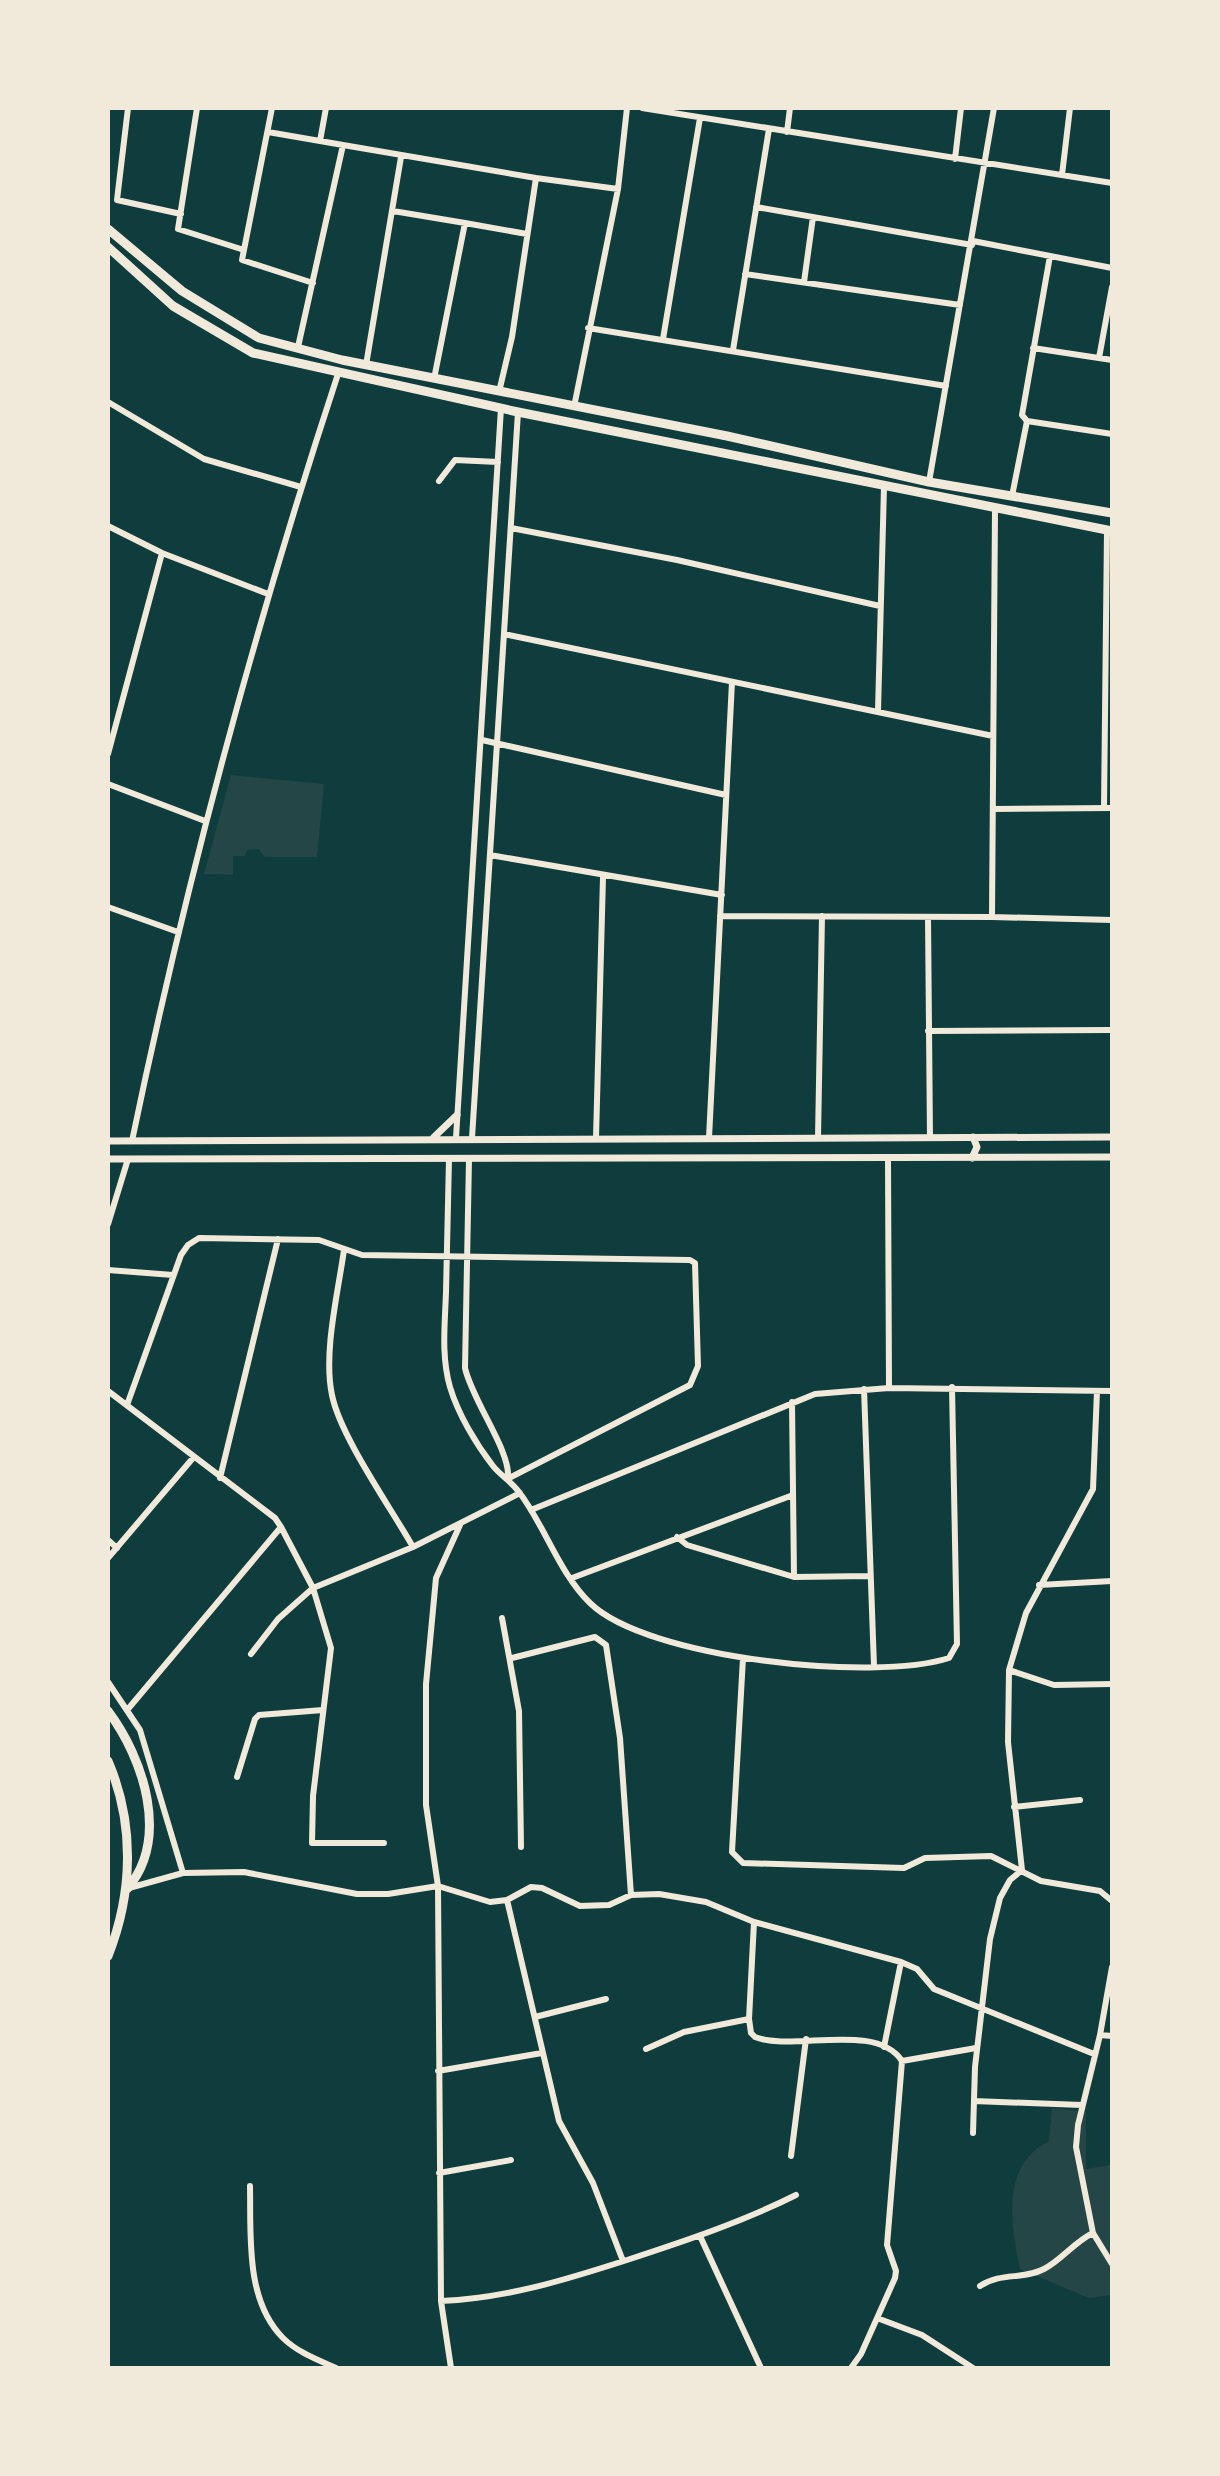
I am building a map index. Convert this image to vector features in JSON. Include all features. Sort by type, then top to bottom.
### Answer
[{"type":"main road","points":[[108,229],[182,291],[260,338],[366,365],[727,436],[929,482],[1111,513]]},
{"type":"main road","points":[[108,247],[173,306],[253,353],[518,412],[1109,530]]},
{"type":"main road","points":[[173,306],[182,291]]},
{"type":"main road","points":[[723,454],[727,436]]},
{"type":"main road","points":[[108,1711],[133,1752],[149,1816],[148,1852],[140,1872],[127,1889]]},
{"type":"main road","points":[[108,1761],[125,1820],[127,1889],[120,1924],[108,1956]]},
{"type":"street","points":[[128,108],[117,200],[181,214]]},
{"type":"street","points":[[197,108],[178,229],[244,250]]},
{"type":"street","points":[[272,108],[242,260],[313,283]]},
{"type":"street","points":[[320,141],[326,108]]},
{"type":"street","points":[[574,407],[618,190],[627,108]]},
{"type":"street","points":[[642,108],[1111,183]]},
{"type":"street","points":[[787,132],[790,108]]},
{"type":"street","points":[[955,159],[961,108]]},
{"type":"street","points":[[929,482],[994,108]]},
{"type":"street","points":[[1062,175],[1070,108]]},
{"type":"street","points":[[663,339],[700,118]]},
{"type":"street","points":[[733,350],[769,129]]},
{"type":"street","points":[[268,132],[401,157],[618,190]]},
{"type":"street","points":[[298,346],[342,145]]},
{"type":"street","points":[[366,365],[401,157]]},
{"type":"street","points":[[499,392],[512,337],[536,178]]},
{"type":"street","points":[[756,207],[1111,268]]},
{"type":"street","points":[[393,211],[527,234]]},
{"type":"street","points":[[804,282],[813,217]]},
{"type":"street","points":[[434,379],[466,223]]},
{"type":"street","points":[[1050,256],[1022,415],[1027,421],[1111,434]]},
{"type":"street","points":[[746,274],[960,305]]},
{"type":"street","points":[[1099,358],[1111,287]]},
{"type":"street","points":[[588,328],[946,386]]},
{"type":"street","points":[[1032,348],[1111,360]]},
{"type":"street","points":[[132,1141],[205,821],[268,594],[338,374]]},
{"type":"street","points":[[108,402],[204,459],[301,487]]},
{"type":"street","points":[[456,1138],[501,408]]},
{"type":"street","points":[[472,1138],[518,412]]},
{"type":"street","points":[[1012,496],[1027,421]]},
{"type":"street","points":[[439,481],[455,460],[498,462]]},
{"type":"street","points":[[878,711],[884,487]]},
{"type":"street","points":[[992,917],[995,509]]},
{"type":"street","points":[[108,526],[162,553],[268,594]]},
{"type":"street","points":[[511,528],[880,606]]},
{"type":"street","points":[[993,809],[1108,808],[1109,530]]},
{"type":"street","points":[[108,754],[162,553]]},
{"type":"street","points":[[504,634],[993,736]]},
{"type":"street","points":[[709,1138],[732,682]]},
{"type":"street","points":[[482,740],[726,795]]},
{"type":"street","points":[[108,784],[205,821]]},
{"type":"street","points":[[490,855],[603,877],[722,895]]},
{"type":"street","points":[[596,1138],[603,877]]},
{"type":"street","points":[[108,907],[178,932]]},
{"type":"street","points":[[720,916],[1111,920]]},
{"type":"street","points":[[818,1138],[821,916]]},
{"type":"street","points":[[928,917],[930,1138]]},
{"type":"street","points":[[928,1031],[1111,1030]]},
{"type":"street","points":[[433,1137],[457,1115]]},
{"type":"street","points":[[108,1141],[433,1137],[1111,1137]]},
{"type":"street","points":[[972,1158],[977,1147],[973,1138]]},
{"type":"street","points":[[298,1140],[298,1157]]},
{"type":"street","points":[[108,1159],[1111,1157]]},
{"type":"street","points":[[888,1158],[889,1388]]},
{"type":"street","points":[[108,1224],[128,1159]]},
{"type":"street","points":[[449,1159],[444,1354],[450,1387],[463,1418],[492,1465],[508,1478],[520,1493],[589,1603],[614,1621],[666,1640],[743,1658],[808,1666],[874,1667],[944,1660],[957,1649],[952,1387]]},
{"type":"street","points":[[469,1159],[465,1368],[473,1395],[506,1461],[508,1478]]},
{"type":"street","points":[[127,1405],[173,1275],[184,1250],[200,1238],[325,1241],[362,1255],[690,1260],[697,1266],[698,1366],[690,1385],[508,1478]]},
{"type":"street","points":[[220,1478],[278,1239]]},
{"type":"street","points":[[344,1250],[330,1360],[332,1395],[342,1422],[413,1547]]},
{"type":"street","points":[[108,1270],[173,1275]]},
{"type":"street","points":[[531,1510],[815,1394],[864,1389],[952,1387],[1111,1391]]},
{"type":"street","points":[[864,1389],[874,1667]]},
{"type":"street","points":[[108,1391],[275,1518],[281,1527],[313,1588],[331,1648],[313,1796],[313,1843],[384,1843]]},
{"type":"street","points":[[1022,1870],[1006,1704],[1009,1671],[1026,1613],[1093,1489],[1097,1391]]},
{"type":"street","points":[[792,1402],[794,1577]]},
{"type":"street","points":[[108,1558],[193,1458]]},
{"type":"street","points":[[251,1654],[278,1619],[313,1588],[413,1547],[520,1493]]},
{"type":"street","points":[[572,1578],[793,1495]]},
{"type":"street","points":[[451,2368],[441,2301],[438,1886],[426,1805],[426,1684],[436,1578],[460,1525]]},
{"type":"street","points":[[128,1709],[281,1527]]},
{"type":"street","points":[[677,1537],[687,1545],[794,1577],[870,1576]]},
{"type":"street","points":[[108,1540],[117,1548]]},
{"type":"street","points":[[1039,1585],[1111,1581]]},
{"type":"street","points":[[502,1618],[512,1658],[520,1738],[521,1847]]},
{"type":"street","points":[[512,1658],[596,1637],[604,1642],[620,1738],[631,1895]]},
{"type":"street","points":[[743,1658],[732,1853],[743,1863],[904,1868],[925,1858],[991,1856],[1052,1885],[1111,1892]]},
{"type":"street","points":[[1009,1671],[1054,1685],[1111,1684]]},
{"type":"street","points":[[108,1682],[128,1709],[149,1754],[183,1873]]},
{"type":"street","points":[[237,1777],[255,1718],[259,1715],[323,1710]]},
{"type":"street","points":[[1014,1807],[1080,1800]]},
{"type":"street","points":[[973,2133],[980,2008],[1000,1898],[1010,1880],[1022,1870]]},
{"type":"street","points":[[127,1889],[183,1873],[252,1873],[373,1895],[438,1886],[483,1901],[508,1900],[531,1887],[542,1888],[580,1906],[609,1905],[631,1895],[659,1894],[706,1902],[754,1922],[901,1962],[917,1969],[934,1989],[1094,2054]]},
{"type":"street","points":[[1100,1891],[1111,1901]]},
{"type":"street","points":[[508,1900],[559,2121],[593,2183],[624,2261]]},
{"type":"street","points":[[754,1922],[749,2019],[751,2033],[762,2040],[857,2041],[884,2047],[902,2061],[976,2048]]},
{"type":"street","points":[[884,2047],[901,1962]]},
{"type":"street","points":[[1111,1967],[1100,2035],[1082,2105],[1077,2158],[1093,2233],[1111,2264]]},
{"type":"street","points":[[535,2017],[606,1999]]},
{"type":"street","points":[[646,2049],[684,2032],[749,2019]]},
{"type":"street","points":[[1100,2035],[1111,2036]]},
{"type":"street","points":[[791,2156],[806,2039]]},
{"type":"street","points":[[438,2071],[542,2053]]},
{"type":"street","points":[[851,2368],[861,2354],[896,2271],[887,2245],[902,2061]]},
{"type":"street","points":[[974,2101],[1082,2105]]},
{"type":"street","points":[[439,2173],[511,2160]]},
{"type":"street","points":[[250,2186],[256,2283],[267,2314],[283,2337],[309,2356],[335,2368]]},
{"type":"street","points":[[441,2301],[507,2295],[585,2276],[700,2236],[796,2194]]},
{"type":"street","points":[[980,2286],[1003,2275],[1042,2271],[1073,2244],[1093,2233]]},
{"type":"street","points":[[700,2236],[761,2368]]},
{"type":"street","points":[[877,2318],[922,2335],[973,2368]]},
{"type":"shaded area","points":[[231,775],[324,784],[317,857],[265,857],[258,849],[247,850],[245,856],[233,856],[233,875],[204,874]]},
{"type":"shaded area","points":[[1052,2108],[1086,2112],[1086,2169],[1111,2165],[1111,2295],[1089,2298],[1020,2269],[1012,2216],[1016,2181],[1033,2152],[1049,2141]]}]
